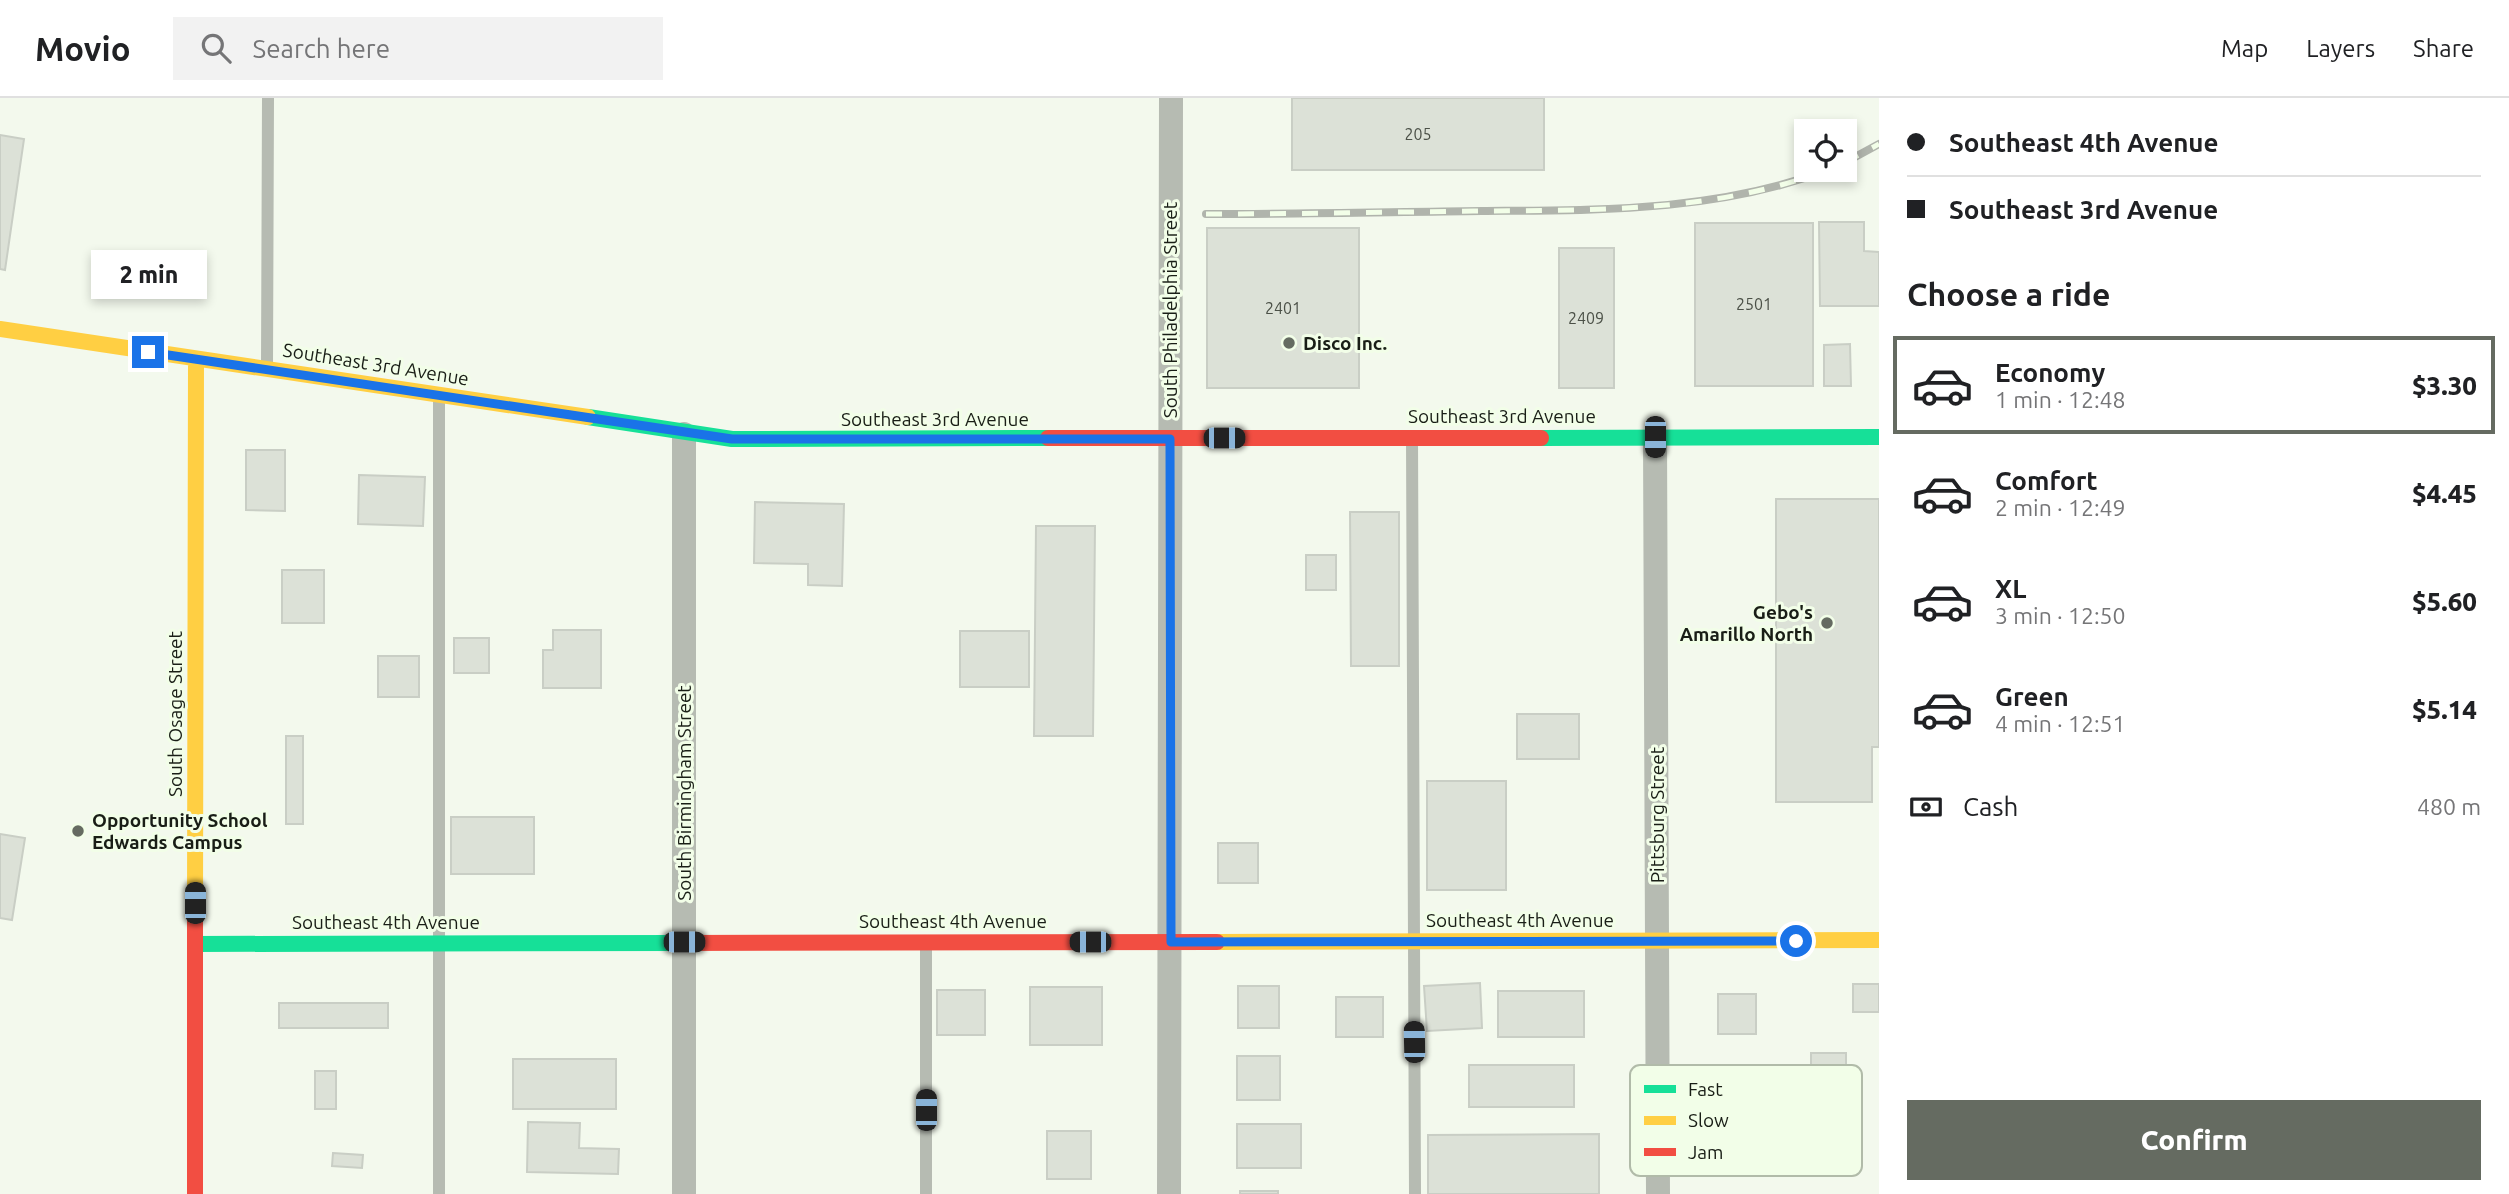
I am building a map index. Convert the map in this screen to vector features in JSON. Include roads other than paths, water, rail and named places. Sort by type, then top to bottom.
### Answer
[{"type":"street","name":"South Philadelphia Street","points":[[1169,1194],[1171,98]]},
{"type":"street","name":"Southeast 3rd Avenue","points":[[0,329],[684,434],[781,440],[1879,437]]},
{"type":"street","name":"South Osage Street","points":[[195,1194],[196,359]]},
{"type":"street","name":"South Birmingham Street","points":[[684,434],[684,1194]]},
{"type":"street","name":"Pittsburg Street","points":[[1655,437],[1657,1065]]},
{"type":"street","name":"Southeast 4th Avenue","points":[[195,944],[1879,940]]},
{"type":"street","name":"Pittsburg Street","points":[[1658,1176],[1658,1194]]},
{"type":"lane","points":[[267,369],[268,98]]},
{"type":"lane","points":[[439,395],[439,1194]]},
{"type":"lane","points":[[1412,438],[1415,1194]]},
{"type":"lane","points":[[926,942],[926,1194]]},
{"type":"railway","points":[[1857,156],[1879,144]]},
{"type":"railway","points":[[1206,214],[1613,209],[1700,201],[1743,194],[1794,181]]},
{"type":"place","name":"Disco Inc.","points":[[1289,343]]},
{"type":"place","name":"Gebo's Amarillo North","points":[[1827,623]]},
{"type":"place","name":"Opportunity School Edwards Campus","points":[[78,831]]}]
